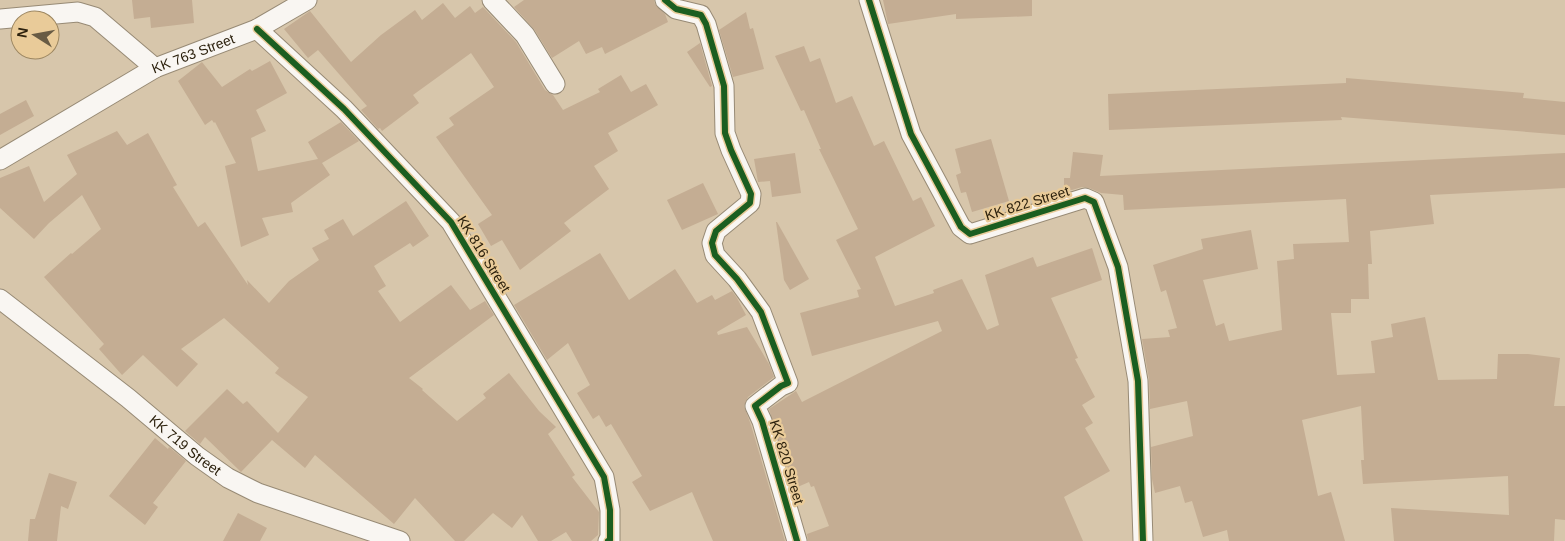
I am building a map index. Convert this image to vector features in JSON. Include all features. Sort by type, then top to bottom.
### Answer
[{"type":"street","name":"KK 763 Street","points":[[0,19],[78,12],[95,17],[155,68],[257,29],[308,0]]},
{"type":"street","points":[[492,0],[525,35],[555,84]]},
{"type":"street","name":"KK 820 Street","points":[[665,0],[676,9],[701,16],[706,24],[724,86],[725,133],[730,150],[751,194],[750,203],[716,231],[712,243],[715,256],[738,279],[762,312],[788,383],[781,386],[755,406],[762,421],[797,541]]},
{"type":"street","name":"KK 822 Street","points":[[869,0],[911,134],[961,227],[970,234],[1085,198],[1094,202],[1118,267],[1138,381],[1143,541]]},
{"type":"street","name":"KK 816 Street","points":[[257,29],[344,109],[452,222],[604,477],[610,510],[610,540],[608,541]]},
{"type":"street","points":[[0,160],[155,68]]},
{"type":"street","name":"KK 719 Street","points":[[0,299],[128,398],[197,456],[228,478],[258,493],[400,541]]},
{"type":"building","points":[[132,0],[192,0],[194,23],[151,28],[150,17],[134,19]]},
{"type":"building","points":[[524,0],[654,0],[655,4],[665,14],[668,22],[605,54],[602,47],[586,54],[579,41],[552,58],[534,29],[514,7]]},
{"type":"building","points":[[883,0],[1032,0],[1032,16],[956,19],[956,14],[888,24]]},
{"type":"building","points":[[443,3],[455,18],[470,6],[475,13],[483,7],[516,42],[545,90],[553,95],[563,110],[600,92],[598,89],[621,75],[631,92],[646,84],[658,105],[608,133],[618,151],[594,166],[609,189],[564,223],[571,231],[520,270],[502,240],[491,246],[478,224],[492,215],[436,137],[454,125],[449,118],[494,87],[471,53],[413,95],[419,103],[382,131],[361,110],[367,106],[318,50],[308,58],[284,29],[310,11],[351,62],[381,35],[415,10],[422,20]]},
{"type":"building","points":[[746,12],[750,29],[753,28],[764,69],[733,77],[719,30]]},
{"type":"building","points":[[700,43],[712,86],[710,87],[687,52]]},
{"type":"building","points":[[804,46],[810,62],[820,58],[836,103],[852,96],[874,146],[884,141],[913,201],[921,197],[935,226],[875,257],[895,306],[934,293],[933,290],[962,279],[987,330],[999,325],[985,275],[1033,257],[1037,267],[1092,248],[1102,280],[1051,298],[1078,358],[1075,359],[1095,397],[1082,405],[1093,423],[1085,428],[1110,471],[1064,497],[1083,541],[808,541],[807,534],[829,526],[814,486],[811,487],[809,482],[793,489],[769,409],[796,391],[802,402],[942,331],[938,321],[812,356],[800,313],[859,297],[857,290],[861,289],[836,240],[858,229],[819,149],[821,149],[804,110],[801,111],[775,56]]},
{"type":"building","points":[[270,61],[287,93],[256,110],[266,131],[251,138],[258,171],[318,159],[308,142],[341,122],[359,141],[322,163],[330,175],[291,203],[293,212],[262,218],[269,235],[241,247],[225,166],[236,163],[215,122],[212,120],[205,125],[178,81],[202,62],[222,87],[250,69],[252,71]]},
{"type":"building","points":[[1346,78],[1524,93],[1523,98],[1565,102],[1565,135],[1341,117],[1342,120],[1109,130],[1108,94],[1346,83]]},
{"type":"building","points":[[26,100],[34,116],[0,135],[0,114]]},
{"type":"building","points":[[117,131],[127,145],[148,133],[177,185],[173,187],[198,227],[205,222],[248,285],[247,280],[269,303],[289,281],[319,260],[312,248],[329,239],[324,230],[343,219],[353,236],[406,201],[429,236],[413,247],[410,243],[374,266],[386,286],[378,291],[400,322],[451,285],[470,310],[485,301],[494,315],[409,378],[457,421],[486,398],[483,394],[509,373],[539,411],[556,427],[548,434],[575,475],[572,477],[599,512],[598,535],[591,541],[572,541],[566,532],[551,541],[538,541],[522,515],[512,528],[493,513],[464,541],[455,541],[415,498],[394,524],[315,455],[305,468],[272,440],[241,472],[205,437],[200,444],[185,431],[227,389],[243,404],[247,401],[278,433],[308,397],[275,373],[279,368],[224,318],[181,349],[198,364],[177,387],[143,355],[122,375],[99,349],[104,344],[44,277],[101,229],[82,195],[49,223],[34,239],[0,208],[0,178],[29,166],[44,202],[77,174],[67,155]]},
{"type":"building","points":[[991,139],[1009,201],[972,212],[966,192],[961,193],[956,175],[961,173],[955,149]]},
{"type":"building","points":[[1073,152],[1103,155],[1100,176],[1565,153],[1565,188],[1430,195],[1434,224],[1370,231],[1372,264],[1368,264],[1369,299],[1351,299],[1351,313],[1331,313],[1337,375],[1375,373],[1371,341],[1393,337],[1391,324],[1425,317],[1438,380],[1497,379],[1498,354],[1528,354],[1560,358],[1554,406],[1565,406],[1565,520],[1555,519],[1554,541],[1394,541],[1391,508],[1509,515],[1508,476],[1363,484],[1361,460],[1364,460],[1361,406],[1302,420],[1318,496],[1331,492],[1345,541],[1229,541],[1227,530],[1203,537],[1192,501],[1185,503],[1180,486],[1155,493],[1152,479],[1151,447],[1193,436],[1187,401],[1150,409],[1149,379],[1142,339],[1170,337],[1168,330],[1177,328],[1166,290],[1161,292],[1153,265],[1203,249],[1201,239],[1251,230],[1258,269],[1203,280],[1216,326],[1224,323],[1229,341],[1282,330],[1277,261],[1294,259],[1293,244],[1349,242],[1346,199],[1124,210],[1123,195],[1101,193],[1082,187],[1072,190],[1064,189],[1064,178],[1070,178]]},
{"type":"building","points":[[795,153],[801,193],[772,197],[770,181],[758,182],[754,159]]},
{"type":"building","points":[[703,183],[718,214],[682,230],[667,200]]},
{"type":"building","points":[[776,222],[809,279],[790,290],[784,280]]},
{"type":"building","points":[[600,253],[629,300],[675,269],[697,303],[712,295],[715,300],[732,291],[737,298],[746,315],[717,332],[718,335],[747,327],[769,364],[774,377],[748,397],[744,406],[785,541],[713,541],[692,492],[650,511],[632,482],[642,476],[611,424],[606,427],[599,415],[593,419],[577,393],[590,385],[568,343],[547,360],[514,305]]},
{"type":"building","points":[[155,438],[186,461],[153,503],[158,507],[145,525],[109,496]]},
{"type":"building","points":[[49,473],[77,482],[68,509],[61,506],[57,541],[28,541],[30,519],[35,519]]},
{"type":"building","points":[[238,513],[267,528],[260,541],[223,541]]},
{"type":"cycle path","points":[[665,0],[676,9],[701,15],[706,24],[724,86],[725,133],[751,194],[750,203],[716,231],[712,243],[715,255],[737,279],[761,312],[788,383],[781,386],[755,406],[762,421],[797,541]]},
{"type":"cycle path","points":[[869,0],[911,134],[961,227],[970,234],[1085,198],[1094,202],[1118,267],[1138,381],[1143,541]]},
{"type":"cycle path","points":[[257,29],[344,109],[451,222],[604,477],[610,510],[610,540],[608,541]]}]
